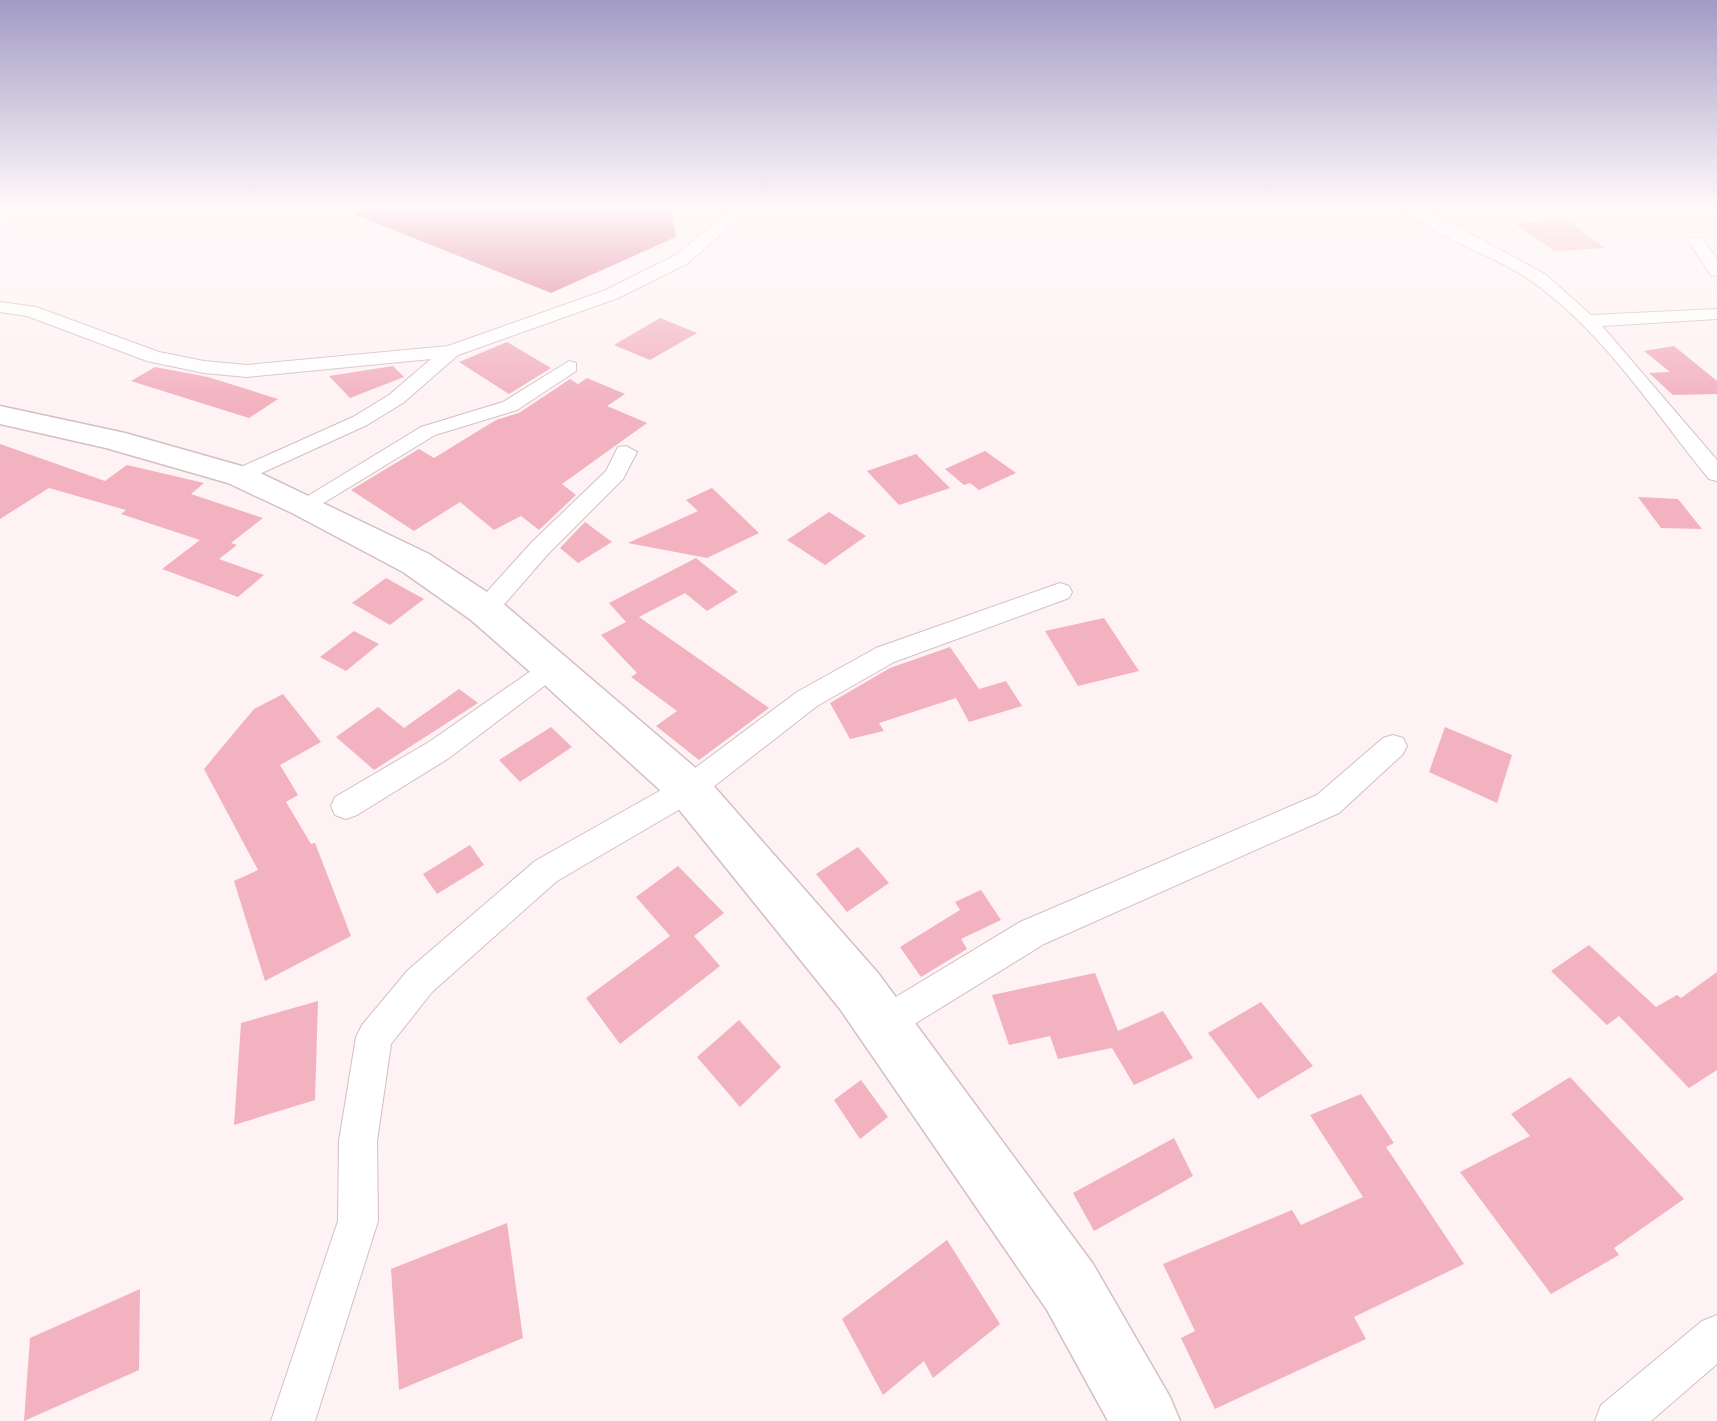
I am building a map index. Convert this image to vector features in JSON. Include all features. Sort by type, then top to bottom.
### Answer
[{"type":"main road","points":[[0,415],[114,440],[240,476],[304,505],[416,563],[485,610],[552,667],[688,790],[859,991],[1070,1287],[1146,1421]]},
{"type":"street","points":[[0,307],[47,316],[154,357],[204,367],[262,370],[452,351],[612,294],[656,272]]},
{"type":"street","points":[[1529,272],[1586,321],[1717,474]]},
{"type":"street","points":[[1586,321],[1717,314]]},
{"type":"street","points":[[240,476],[372,414],[396,399],[452,351]]},
{"type":"street","points":[[304,505],[428,431],[510,406],[569,366]]},
{"type":"street","points":[[485,610],[540,548],[615,474],[626,452]]},
{"type":"street","points":[[294,1421],[358,1221],[358,1141],[374,1037],[420,981],[546,872],[688,790],[807,699],[885,655],[1060,592]]},
{"type":"street","points":[[346,806],[439,750],[552,667]]},
{"type":"street","points":[[883,1024],[1032,933],[1328,804],[1394,746]]},
{"type":"street","points":[[1618,1421],[1717,1336]]},
{"type":"shaded area","points":[[499,272],[597,272],[551,293]]},
{"type":"building","points":[[660,318],[697,333],[650,360],[614,345]]},
{"type":"building","points":[[507,342],[551,368],[509,394],[459,362]]},
{"type":"building","points":[[1674,346],[1717,381],[1717,394],[1673,395],[1649,373],[1670,372],[1644,351]]},
{"type":"building","points":[[393,366],[404,377],[350,398],[329,376]]},
{"type":"building","points":[[155,367],[208,377],[278,399],[249,418],[131,381]]},
{"type":"building","points":[[587,378],[625,394],[607,406],[647,423],[562,484],[576,495],[539,530],[521,516],[494,530],[460,502],[414,531],[351,490],[419,449],[434,458],[496,420],[519,413],[570,379],[578,384]]},
{"type":"building","points":[[0,444],[105,481],[127,465],[204,483],[191,494],[263,518],[231,543],[237,545],[219,559],[264,575],[238,597],[162,569],[200,540],[121,514],[126,510],[49,488],[0,519]]},
{"type":"building","points":[[985,451],[1016,473],[979,490],[970,483],[964,485],[945,469]]},
{"type":"building","points":[[916,454],[950,488],[899,505],[867,471]]},
{"type":"building","points":[[712,488],[759,533],[707,558],[628,543],[698,511],[686,500]]},
{"type":"building","points":[[1638,497],[1678,499],[1702,529],[1661,528]]},
{"type":"building","points":[[829,512],[866,536],[825,565],[787,540]]},
{"type":"building","points":[[585,522],[612,542],[578,563],[560,548]]},
{"type":"building","points":[[696,558],[738,592],[707,611],[685,593],[639,617],[769,708],[699,760],[656,726],[677,711],[631,677],[637,673],[601,635],[626,622],[609,603]]},
{"type":"building","points":[[386,578],[424,599],[390,625],[352,603]]},
{"type":"building","points":[[1104,618],[1139,671],[1078,686],[1045,631]]},
{"type":"building","points":[[354,631],[379,644],[346,671],[320,657]]},
{"type":"building","points":[[950,647],[979,689],[1006,681],[1022,706],[969,722],[956,698],[879,723],[884,731],[850,739],[830,703],[890,668]]},
{"type":"building","points":[[459,689],[478,703],[374,770],[336,737],[378,707],[404,728]]},
{"type":"building","points":[[283,694],[321,742],[280,765],[298,795],[286,802],[311,844],[315,843],[351,936],[265,981],[234,881],[258,870],[204,769],[254,709]]},
{"type":"building","points":[[551,727],[572,747],[520,782],[499,760]]},
{"type":"building","points":[[1445,727],[1512,755],[1497,803],[1429,772]]},
{"type":"building","points":[[470,845],[484,865],[437,894],[423,874]]},
{"type":"building","points":[[858,847],[889,883],[847,912],[816,874]]},
{"type":"building","points":[[678,866],[724,913],[694,936],[720,966],[620,1044],[586,998],[670,936],[636,897]]},
{"type":"building","points":[[981,890],[1001,920],[961,939],[967,949],[921,977],[900,947],[960,910],[955,902]]},
{"type":"building","points":[[1589,945],[1656,1007],[1677,995],[1681,998],[1717,972],[1717,1070],[1689,1088],[1619,1016],[1607,1025],[1551,971]]},
{"type":"building","points":[[1095,973],[1118,1031],[1163,1011],[1193,1058],[1134,1085],[1112,1048],[1058,1059],[1050,1036],[1009,1045],[992,995]]},
{"type":"building","points":[[318,1001],[315,1100],[234,1125],[241,1023]]},
{"type":"building","points":[[1261,1002],[1313,1066],[1258,1099],[1208,1033]]},
{"type":"building","points":[[739,1020],[781,1067],[740,1107],[697,1057]]},
{"type":"building","points":[[1570,1077],[1684,1199],[1614,1248],[1619,1255],[1551,1294],[1460,1172],[1530,1136],[1511,1114]]},
{"type":"building","points":[[861,1080],[888,1117],[860,1139],[834,1100]]},
{"type":"building","points":[[1361,1094],[1394,1143],[1386,1147],[1464,1264],[1354,1317],[1366,1339],[1215,1409],[1181,1338],[1195,1331],[1163,1264],[1292,1210],[1301,1225],[1363,1197],[1310,1115]]},
{"type":"building","points":[[1174,1138],[1193,1176],[1094,1231],[1073,1193]]},
{"type":"building","points":[[507,1223],[523,1338],[399,1390],[391,1269]]},
{"type":"building","points":[[947,1240],[1000,1324],[933,1378],[924,1361],[883,1395],[842,1319]]},
{"type":"building","points":[[140,1289],[139,1370],[24,1421],[30,1338]]}]
